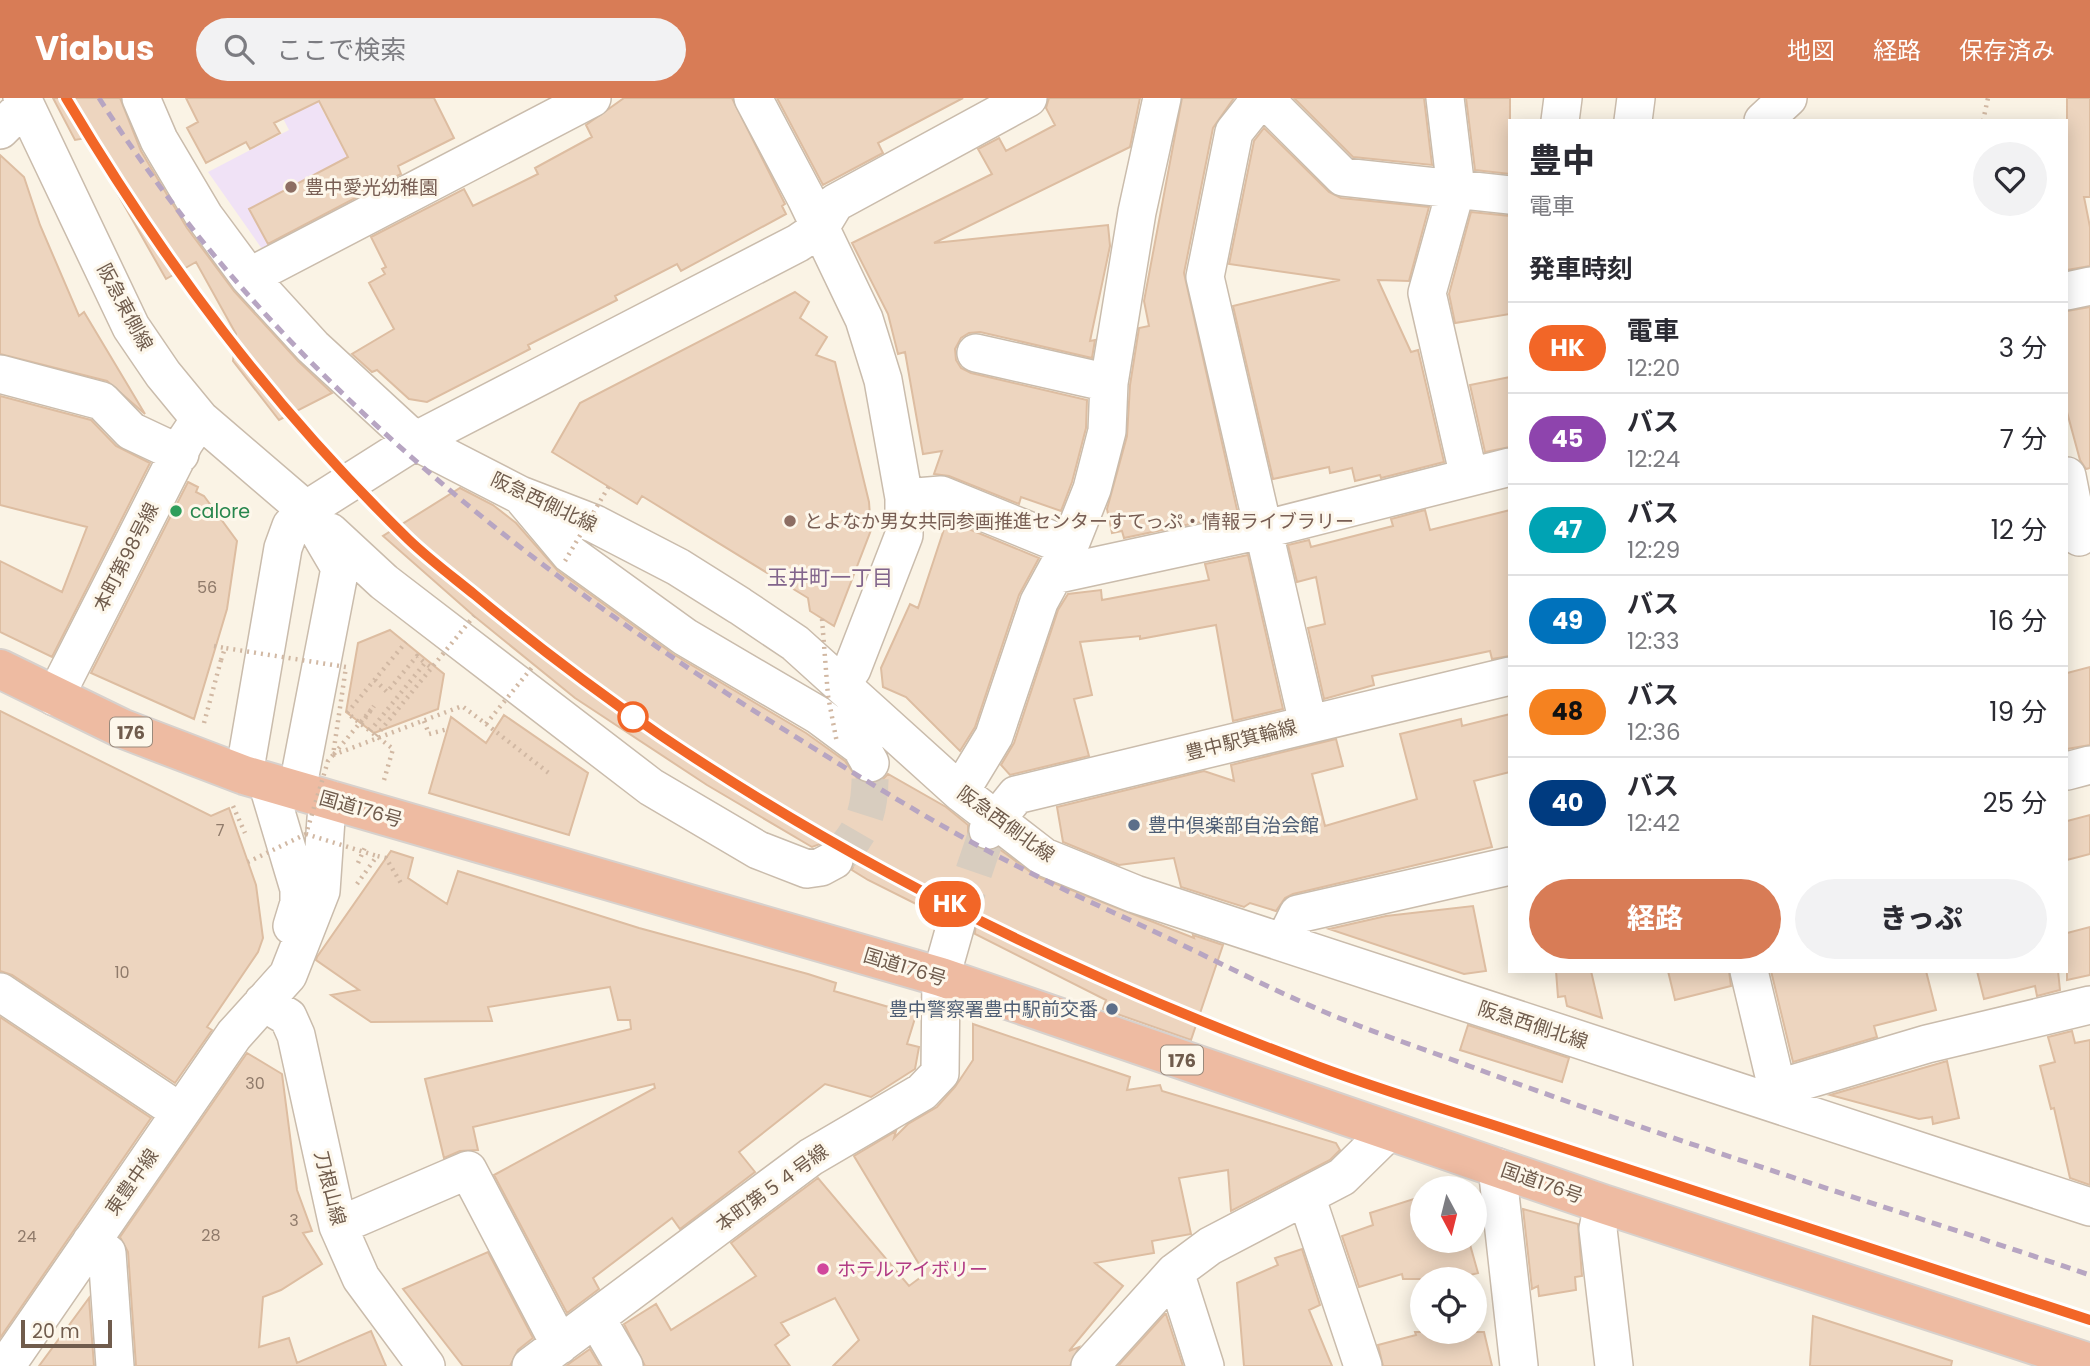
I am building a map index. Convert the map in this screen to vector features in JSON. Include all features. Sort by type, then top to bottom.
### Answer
[{"type":"highway","name":"国道176号","points":[[0,669],[155,742],[285,787],[942,977],[2071,1361]]},
{"type":"street","name":"阪急西側北線","points":[[141,98],[159,140],[204,216],[249,277],[313,347],[415,441],[520,495],[595,524],[678,567],[795,643],[960,792],[992,825],[1044,857],[1135,894],[2090,1207]]},
{"type":"street","points":[[249,277],[593,98]]},
{"type":"street","points":[[753,98],[864,318],[883,380],[904,498],[904,535],[852,669],[842,684]]},
{"type":"street","points":[[285,787],[283,548],[291,526],[306,510],[415,441],[798,243],[820,228],[835,203],[1028,98]]},
{"type":"street","points":[[960,792],[994,736],[1039,602],[1061,561],[1092,489],[1107,431],[1109,383],[1137,212],[1162,98]]},
{"type":"street","points":[[1308,723],[1205,277],[1234,132],[1262,98],[1343,177],[1508,195]]},
{"type":"street","points":[[1445,98],[1457,189],[1427,293],[1469,477]]},
{"type":"street","points":[[1560,119],[1563,98]]},
{"type":"street","points":[[1633,119],[1636,98]]},
{"type":"street","points":[[1765,119],[1788,98]]},
{"type":"street","name":"阪急東側線","points":[[16,111],[131,327],[163,374],[200,419],[306,510],[340,568],[285,787]]},
{"type":"street","points":[[2068,291],[2090,286]]},
{"type":"street","points":[[976,353],[1109,383]]},
{"type":"street","points":[[0,373],[102,401],[131,431],[180,454]]},
{"type":"street","name":"本町第98号線","points":[[55,696],[200,419]]},
{"type":"street","points":[[904,498],[941,495],[1061,561],[1262,530],[1508,467]]},
{"type":"street","points":[[2068,481],[2079,537]]},
{"type":"street","points":[[520,495],[570,554],[685,637],[818,715],[861,747],[870,763]]},
{"type":"street","points":[[306,510],[384,582],[651,787],[758,850],[807,869],[821,867],[834,860]]},
{"type":"street","name":"豊中駅箕輪線","points":[[992,825],[1016,795],[1508,676]]},
{"type":"street","points":[[2068,771],[2090,765]]},
{"type":"street","name":"東豊中線","points":[[6,1366],[234,1035],[288,975],[311,920],[324,873],[326,820],[285,787]]},
{"type":"street","name":"東豊中線","points":[[263,1002],[299,903],[285,787]]},
{"type":"street","points":[[1284,942],[1298,914],[1508,866]]},
{"type":"street","points":[[942,977],[957,924]]},
{"type":"street","points":[[1749,973],[1782,1105]]},
{"type":"street","name":"本町第５４号線","points":[[531,1366],[811,1157],[922,1092],[940,1073],[942,977]]},
{"type":"street","points":[[0,992],[180,1112]]},
{"type":"street","name":"刀根山線","points":[[263,1002],[288,1017],[296,1035],[338,1226],[361,1278],[426,1366]]},
{"type":"street","points":[[1782,1105],[1796,1083],[1927,1044],[2090,1005]]},
{"type":"street","points":[[1090,1366],[1175,1272],[1210,1246],[1342,1177],[1389,1131]]},
{"type":"street","points":[[1497,1167],[1519,1366]]},
{"type":"street","points":[[338,1226],[468,1170],[560,1345]]},
{"type":"street","points":[[1306,1196],[1363,1366]]},
{"type":"street","points":[[1603,1204],[1598,1229],[1614,1366]]},
{"type":"street","points":[[91,1242],[107,1253],[115,1366]]},
{"type":"street","points":[[1175,1272],[1205,1366]]},
{"type":"street","points":[[596,1318],[624,1366]]},
{"type":"path","points":[[1983,119],[1988,98]]},
{"type":"path","points":[[565,561],[609,486]]},
{"type":"path","points":[[376,736],[474,616]]},
{"type":"path","points":[[822,619],[828,696],[837,743]]},
{"type":"path","points":[[383,784],[393,749],[347,713],[407,641]]},
{"type":"path","points":[[214,646],[346,667],[333,755]]},
{"type":"path","points":[[203,727],[225,648]]},
{"type":"path","points":[[375,680],[387,692],[416,656],[430,670]]},
{"type":"path","points":[[370,731],[424,665]]},
{"type":"path","points":[[486,724],[534,665]]},
{"type":"path","points":[[306,834],[328,761],[374,706],[361,724]]},
{"type":"path","points":[[333,755],[462,706],[550,774]]},
{"type":"path","points":[[424,721],[429,734],[448,729]]},
{"type":"path","points":[[248,862],[306,834],[386,858],[402,885]]},
{"type":"path","points":[[360,860],[368,838]]},
{"type":"path","points":[[357,883],[377,856]]},
{"type":"shaded area","name":"豊中愛光幼稚園","points":[[316,98],[371,202],[267,256],[208,172],[289,130],[274,101]]},
{"type":"building","points":[[53,98],[120,98],[141,151],[187,228],[234,291],[298,361],[332,393],[279,420],[233,361],[236,334],[196,262],[166,279],[86,138],[75,140]]},
{"type":"building","points":[[186,98],[434,98],[454,138],[398,166],[401,174],[268,244],[249,209],[348,157],[319,101],[274,123],[280,133],[250,149],[246,142],[206,163],[187,128],[198,122]]},
{"type":"building","points":[[624,98],[732,98],[785,204],[782,206],[786,214],[681,271],[677,264],[615,296],[617,300],[528,345],[530,349],[427,402],[409,399],[377,370],[372,372],[352,354],[394,329],[369,283],[385,274],[382,269],[386,267],[371,237],[464,189],[473,206],[538,174],[535,168],[592,137],[586,125]]},
{"type":"building","points":[[777,98],[963,98],[878,143],[883,153],[823,185]]},
{"type":"building","points":[[1049,98],[1140,98],[1130,147],[934,243],[1108,225],[1110,246],[1090,341],[1095,340],[1092,358],[980,332],[969,333],[961,338],[955,349],[956,360],[961,368],[971,373],[1087,400],[1086,428],[1072,482],[1061,511],[1021,497],[1019,504],[949,476],[934,474],[942,451],[923,454],[905,352],[898,354],[888,314],[852,243],[992,174],[978,149],[999,138],[1006,151],[1055,125],[1046,108]]},
{"type":"building","points":[[1182,98],[1234,98],[1213,128],[1184,273],[1238,514],[1124,538],[1122,531],[1112,533],[1107,509],[1127,436],[1130,385],[1139,328],[1149,326],[1144,301]]},
{"type":"building","points":[[1294,98],[1424,98],[1432,165],[1353,157]]},
{"type":"building","points":[[1466,98],[1510,98],[1508,174],[1475,170]]},
{"type":"building","points":[[2067,98],[2090,98],[2090,197],[2084,197],[2090,227],[2090,266],[2068,270],[2068,119]]},
{"type":"building","points":[[1264,128],[1329,192],[1341,198],[1429,207],[1409,281],[1378,280],[1411,352],[1418,350],[1444,462],[1381,478],[1380,475],[1355,481],[1352,468],[1330,473],[1329,467],[1273,479],[1233,306],[1340,280],[1229,264],[1254,141]]},
{"type":"building","points":[[0,155],[24,177],[40,225],[79,316],[84,312],[145,414],[107,381],[0,354]]},
{"type":"building","points":[[1471,212],[1508,216],[1508,314],[1455,323],[1449,294]]},
{"type":"building","points":[[795,292],[809,302],[800,318],[827,337],[816,355],[835,362],[869,502],[871,530],[834,626],[810,611],[808,598],[642,496],[637,504],[552,452],[580,403]]},
{"type":"building","points":[[2090,307],[2090,468],[2086,469],[2080,460],[2068,416],[2068,311]]},
{"type":"building","points":[[1508,377],[1508,447],[1485,452],[1470,385]]},
{"type":"building","points":[[0,396],[91,420],[116,446],[150,463],[52,657],[0,632],[0,561],[62,592],[87,527],[0,505]]},
{"type":"building","points":[[188,482],[198,487],[196,492],[204,496],[237,541],[227,609],[194,719],[91,673]]},
{"type":"building","points":[[460,488],[493,505],[516,523],[558,571],[673,654],[806,733],[845,761],[859,781],[870,784],[881,781],[888,774],[946,807],[968,825],[968,837],[975,847],[986,851],[998,848],[1036,876],[1194,938],[1193,935],[1223,945],[1191,1040],[1103,1009],[1106,1000],[975,934],[976,918],[971,909],[962,904],[950,904],[938,915],[868,880],[852,870],[855,860],[853,851],[844,842],[834,839],[812,847],[707,785],[575,698],[474,616],[383,536]]},
{"type":"building","points":[[1425,510],[1430,530],[1508,510],[1508,656],[1492,659],[1490,651],[1372,676],[1374,685],[1324,699],[1308,628],[1325,624],[1316,577],[1297,582],[1288,545],[1309,540],[1311,547],[1393,526],[1391,519]]},
{"type":"building","points":[[947,520],[1039,558],[1019,595],[975,727],[960,751],[906,697],[883,687],[881,668],[910,604],[918,608]]},
{"type":"building","points":[[1248,555],[1283,709],[1233,721],[1216,625],[1140,639],[1140,636],[1080,642],[1092,695],[1074,699],[1089,756],[1010,775],[1001,765],[1014,743],[1058,610],[1068,594],[1101,590],[1102,600],[1209,580],[1205,564]]},
{"type":"building","points":[[390,630],[444,674],[438,709],[374,733],[346,712],[358,643]]},
{"type":"building","points":[[2090,667],[2090,745],[2068,749],[2068,673]]},
{"type":"building","points":[[0,711],[211,816],[229,808],[256,885],[263,938],[258,952],[207,1027],[212,1030],[175,1083],[12,975],[0,971]]},
{"type":"building","points":[[1508,714],[1508,772],[1474,781],[1492,847],[1293,894],[1285,898],[1276,911],[1250,903],[1244,907],[1181,887],[1174,858],[1119,865],[1063,842],[1057,807],[1204,771],[1234,781],[1231,765],[1336,739],[1343,766],[1312,774],[1325,826],[1417,799],[1400,734],[1461,719],[1462,726]]},
{"type":"building","points":[[504,715],[588,773],[569,835],[429,793],[451,717],[486,743]]},
{"type":"building","points":[[2090,815],[2090,854],[2068,860],[2068,821]]},
{"type":"building","points":[[391,851],[413,858],[408,878],[447,904],[458,871],[639,928],[808,974],[836,983],[834,991],[916,1015],[907,1044],[919,1047],[915,1069],[871,1097],[825,1084],[739,1152],[755,1172],[680,1229],[672,1218],[593,1278],[599,1289],[567,1313],[494,1175],[655,1088],[654,1084],[473,1127],[478,1150],[460,1151],[444,1158],[425,1079],[631,1029],[630,1020],[618,1020],[610,987],[488,1007],[492,1021],[371,1022],[331,995],[359,990],[316,960],[317,957]]},
{"type":"building","points":[[1473,906],[1486,971],[1464,974],[1329,929],[1386,916]]},
{"type":"building","points":[[2090,927],[2090,975],[2067,980],[2068,933]]},
{"type":"building","points":[[1556,973],[1591,973],[1602,1018],[1567,1006],[1565,996],[1558,997]]},
{"type":"building","points":[[1668,973],[1729,973],[1731,986],[1675,1000]]},
{"type":"building","points":[[1771,973],[1927,973],[1936,1010],[1874,1026],[1877,1037],[1793,1062]]},
{"type":"building","points":[[1978,973],[2058,973],[2060,990],[2037,996],[2035,986],[1984,999]]},
{"type":"building","points":[[0,1017],[151,1118],[0,1338]]},
{"type":"building","points":[[973,1024],[1130,1077],[1127,1090],[1160,1085],[1162,1091],[1336,1143],[1340,1150],[1330,1160],[1231,1211],[1228,1170],[1179,1178],[1191,1234],[1152,1241],[1154,1253],[1095,1263],[1123,1286],[1069,1351],[1079,1347],[1070,1366],[833,1366],[859,1340],[835,1298],[781,1323],[789,1335],[775,1345],[790,1366],[645,1366],[624,1324],[656,1304],[671,1330],[756,1276],[731,1243],[818,1178],[909,1286],[925,1274],[854,1156],[896,1131],[894,1138],[908,1124],[937,1107],[955,1087],[973,1060]]},
{"type":"building","points":[[1468,1025],[1569,1058],[1562,1082],[1460,1050]]},
{"type":"building","points":[[2072,1031],[2075,1043],[2090,1040],[2090,1185],[2070,1178],[2054,1108],[2051,1109],[2040,1066],[2055,1062],[2048,1037]]},
{"type":"building","points":[[247,1053],[282,1074],[297,1190],[312,1231],[303,1233],[322,1264],[281,1290],[263,1297],[259,1347],[289,1338],[297,1363],[371,1331],[386,1366],[136,1366],[128,1252],[120,1237]]},
{"type":"building","points":[[1947,1061],[1959,1118],[1933,1124],[1932,1117],[1919,1119],[1830,1095]]},
{"type":"building","points":[[1410,1200],[1410,1253],[1472,1253],[1476,1267],[1410,1267],[1410,1279],[1403,1279],[1402,1274],[1359,1287],[1342,1236],[1373,1225],[1370,1213]]},
{"type":"building","points":[[1523,1209],[1578,1224],[1582,1276],[1575,1277],[1576,1290],[1539,1296],[1538,1286],[1532,1289]]},
{"type":"building","points":[[1302,1249],[1320,1305],[1309,1310],[1332,1366],[1244,1366],[1237,1283],[1278,1265],[1275,1258]]},
{"type":"building","points":[[488,1252],[533,1338],[518,1350],[510,1366],[463,1366],[403,1289]]},
{"type":"building","points":[[89,1298],[94,1366],[39,1366]]},
{"type":"building","points":[[1165,1314],[1183,1366],[1118,1366]]},
{"type":"building","points":[[1813,1316],[1952,1361],[1951,1366],[1810,1366]]},
{"type":"building","points":[[1410,1337],[1410,1344],[1487,1344],[1492,1366],[1383,1366],[1378,1345]]},
{"type":"building","points":[[590,1349],[600,1366],[566,1366],[570,1363]]},
{"type":"tunnel","points":[[834,860],[854,838],[865,816],[870,763]]},
{"type":"tunnel","points":[[956,924],[988,830]]},
{"type":"railway","points":[[66,98],[142,218],[223,331],[311,438],[409,540],[503,619],[593,688],[686,754],[784,815],[884,872],[986,925],[1091,974],[1301,1061],[1729,1205],[2090,1320]]},
{"type":"railway","points":[[99,98],[167,196],[242,288],[322,374],[409,455],[499,531],[594,602],[691,670],[908,806],[1044,880],[1345,1020],[1626,1122],[2090,1275]]},
{"type":"train","name":"HK","points":[[66,98],[154,239],[213,322],[297,423],[344,474],[414,545],[543,651],[611,702],[738,786],[831,842],[1023,942],[1206,1023],[1305,1062],[1763,1216],[2090,1320]]},
{"type":"place","name":"豊中愛光幼稚園","points":[[291,187]]},
{"type":"place","name":"calore","points":[[176,511]]},
{"type":"place","name":"とよなか男女共同参画推進センターすてっぷ・情報ライブラリー","points":[[790,521]]},
{"type":"place","name":"豊中倶楽部自治会館","points":[[1134,825]]},
{"type":"place","name":"豊中警察署豊中駅前交番","points":[[1112,1009]]},
{"type":"place","name":"ホテルアイボリー","points":[[823,1269]]},
{"type":"district","name":"玉井町一丁目","points":[[830,577]]}]
